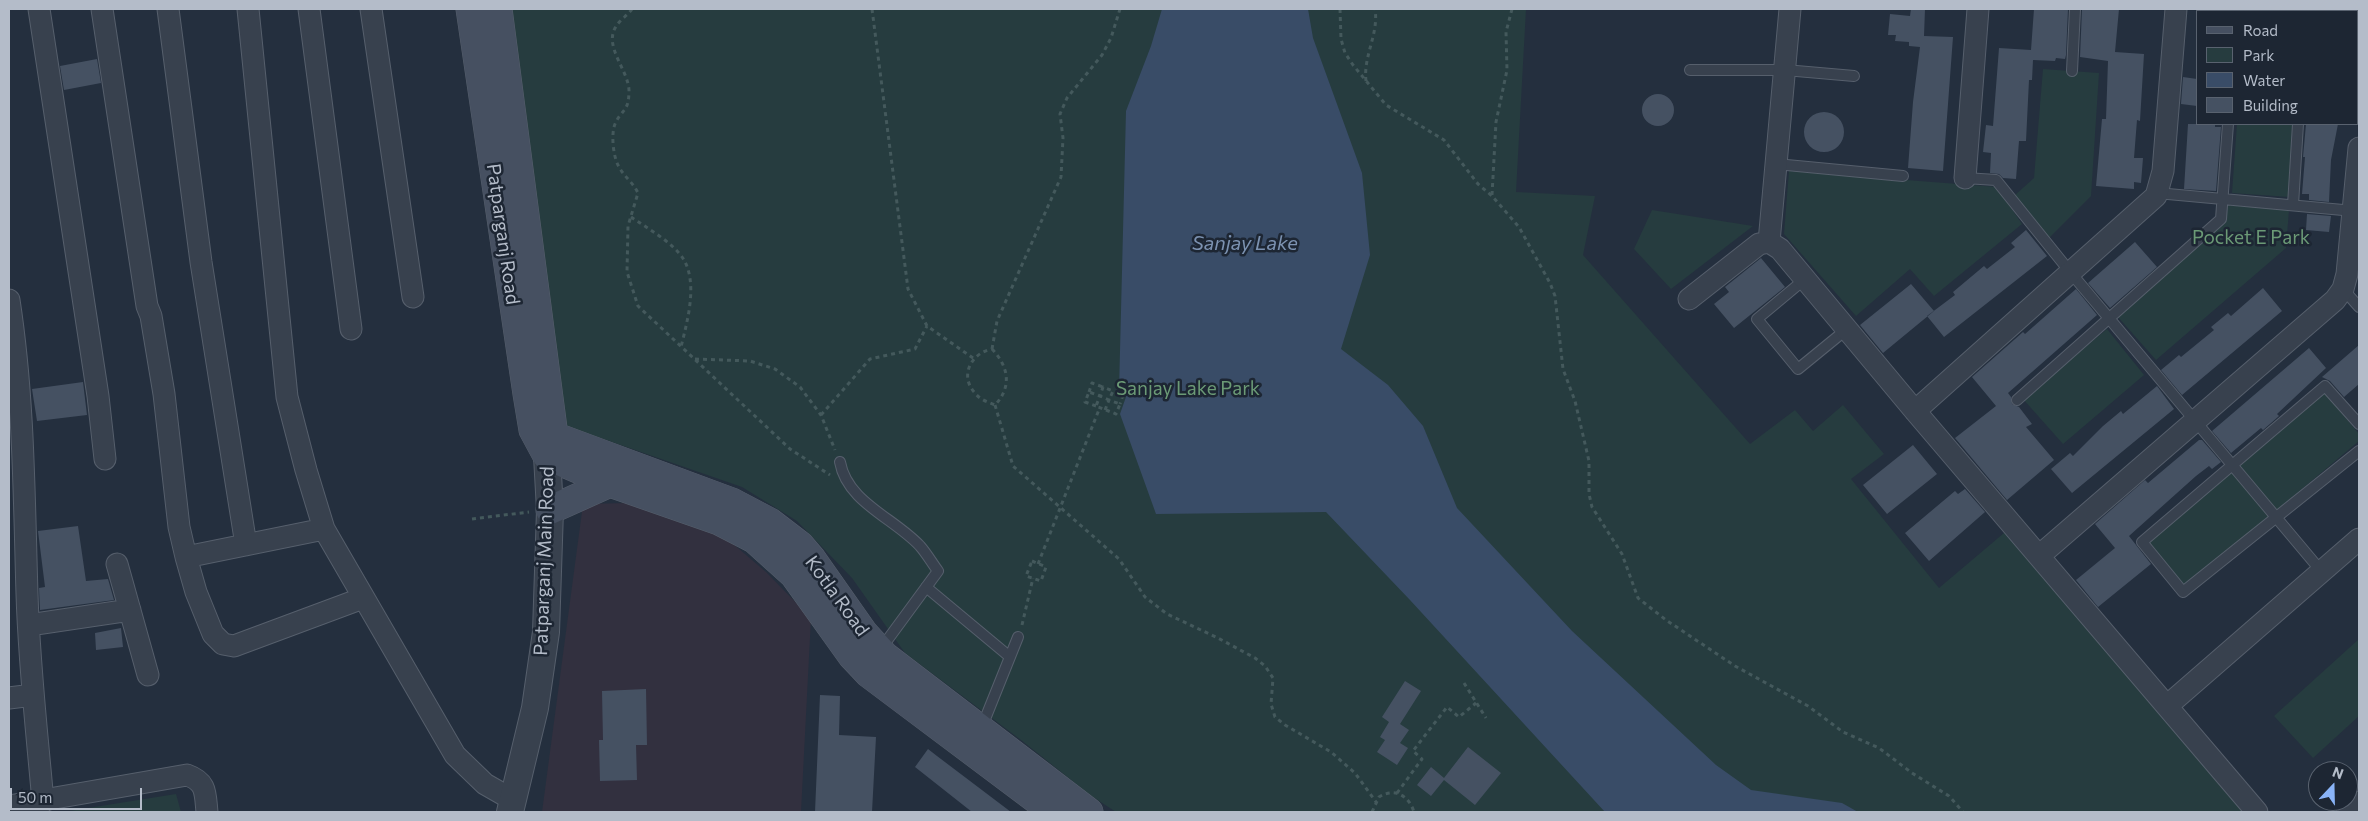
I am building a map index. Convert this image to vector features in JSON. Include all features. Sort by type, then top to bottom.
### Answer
[{"type":"main road","name":"Patparganj Road","points":[[470,9],[533,430],[550,446]]},
{"type":"main road","name":"Patparganj Road","points":[[498,9],[550,446]]},
{"type":"main road","name":"Kotla Road","points":[[550,446],[610,483],[719,521],[754,539],[794,575],[852,656],[869,674],[1052,812]]},
{"type":"main road","name":"Kotla Road","points":[[550,446],[732,502],[770,522],[800,545],[812,559],[864,634],[880,651],[980,730],[1089,812]]},
{"type":"main road","points":[[550,510],[610,483]]},
{"type":"street","points":[[39,9],[98,396],[105,459]]},
{"type":"street","points":[[102,9],[147,306],[152,316],[164,394],[179,527],[196,592],[213,634],[223,644],[234,646],[363,598]]},
{"type":"street","points":[[168,9],[201,262],[246,545]]},
{"type":"street","points":[[248,9],[288,397],[324,530],[455,754],[485,784],[511,806]]},
{"type":"street","points":[[309,9],[341,239],[351,329]]},
{"type":"street","points":[[370,9],[413,297]]},
{"type":"street","points":[[1769,242],[1790,9]]},
{"type":"street","points":[[1965,178],[1978,9]]},
{"type":"street","points":[[1915,411],[2148,206],[2157,193],[2163,171],[2176,9]]},
{"type":"street","points":[[2039,556],[2335,300],[2343,289],[2347,274],[2356,208],[2359,148]]},
{"type":"street","points":[[1689,299],[1758,244],[1769,242],[1780,249],[1915,411],[2257,812]]},
{"type":"street","points":[[9,300],[20,399],[25,484],[18,596],[29,625],[33,695],[43,802]]},
{"type":"street","name":"Patparganj Main Road","points":[[511,806],[536,708],[546,632],[550,446]]},
{"type":"street","points":[[186,557],[324,530]]},
{"type":"street","points":[[2167,706],[2359,539]]},
{"type":"street","points":[[117,564],[148,675]]},
{"type":"street","points":[[29,625],[130,610]]},
{"type":"street","points":[[9,698],[33,695]]},
{"type":"street","points":[[9,806],[43,802],[187,775],[198,779],[204,788],[207,812]]},
{"type":"street","points":[[2346,812],[2359,802]]},
{"type":"lane","points":[[2072,71],[2076,9]]},
{"type":"lane","points":[[2334,9],[2346,10]]},
{"type":"lane","points":[[1690,70],[1785,70],[1854,76]]},
{"type":"lane","points":[[2017,400],[2221,219],[2228,125]]},
{"type":"lane","points":[[2293,205],[2298,125]]},
{"type":"lane","points":[[1776,164],[1903,176]]},
{"type":"lane","points":[[1965,178],[1996,180],[2071,274],[2322,572]]},
{"type":"lane","points":[[2157,193],[2293,205],[2356,208]]},
{"type":"lane","points":[[1805,279],[1757,319],[1798,369],[1847,330]]},
{"type":"lane","points":[[2343,289],[2359,307]]},
{"type":"lane","points":[[2359,424],[2325,386],[2142,542],[2183,592],[2359,451]]},
{"type":"lane","points":[[840,462],[842,474],[850,488],[920,546],[938,571],[880,651]]},
{"type":"lane","points":[[926,588],[1010,657]]},
{"type":"lane","points":[[980,730],[1018,637]]},
{"type":"path","points":[[632,9],[615,26],[612,47],[621,64],[629,88],[627,109],[615,124],[613,147],[618,166],[633,182],[638,193],[628,226],[627,272],[638,306],[790,449],[850,488]]},
{"type":"path","points":[[872,9],[908,289],[927,326],[973,358]]},
{"type":"path","points":[[992,349],[997,320],[1060,177],[1063,138],[1060,114],[1067,98],[1102,55],[1111,38],[1120,9]]},
{"type":"path","points":[[1340,9],[1340,26],[1345,54],[1386,106],[1444,140],[1478,184],[1492,196],[1519,227],[1555,296],[1563,369],[1575,401],[1589,461],[1589,494],[1592,507],[1622,554],[1638,598],[1666,620],[1735,666],[1808,706],[1843,732],[1879,748],[1912,773],[1949,796],[1963,812]]},
{"type":"path","points":[[1366,82],[1364,69],[1375,30],[1375,9]]},
{"type":"path","points":[[1492,196],[1496,122],[1507,70],[1506,32],[1512,9]]},
{"type":"path","points":[[631,217],[664,240],[684,261],[691,290],[681,347]]},
{"type":"path","points":[[821,415],[870,359],[915,349],[927,326]]},
{"type":"path","points":[[992,349],[983,351],[973,358],[968,371],[969,386],[983,400],[995,406],[1013,466],[1119,559],[1144,597],[1167,614],[1218,638],[1255,658],[1265,666],[1273,678],[1272,704],[1275,717],[1331,752],[1355,773],[1376,802]]},
{"type":"path","points":[[992,349],[1001,359],[1006,372],[1005,395],[995,406]]},
{"type":"path","points":[[695,359],[750,361],[775,369],[800,387],[821,415],[840,462]]},
{"type":"path","points":[[1092,383],[1113,391],[1123,395],[1116,414],[1085,402],[1092,383]]},
{"type":"path","points":[[1038,564],[1098,407],[1103,387]]},
{"type":"path","points":[[1105,410],[1113,391]]},
{"type":"path","points":[[1089,392],[1120,404]]},
{"type":"path","points":[[472,519],[550,510]]},
{"type":"path","points":[[1032,561],[1046,567],[1041,581],[1033,578],[1026,576],[1032,561]]},
{"type":"path","points":[[1018,637],[1033,578]]},
{"type":"path","points":[[1464,683],[1486,718]]},
{"type":"path","points":[[1397,793],[1422,759],[1413,751],[1447,707],[1459,717],[1476,702]]},
{"type":"path","points":[[1372,812],[1376,802],[1384,794],[1397,793],[1405,796],[1412,804],[1414,812]]},
{"type":"shaded area","points":[[629,503],[725,537],[766,572],[811,618],[801,812],[542,812],[583,504]]},
{"type":"green space","name":"Sanjay Lake Park","points":[[508,9],[1526,9],[1516,192],[1595,196],[1583,255],[1750,444],[1795,410],[1813,431],[1843,405],[1884,454],[1851,479],[1939,588],[2004,533],[2039,556],[2257,812],[1116,812],[1090,795],[1021,740],[905,653],[852,578],[797,521],[742,487],[563,425]]},
{"type":"green space","points":[[2043,69],[2099,73],[2091,196],[2047,240],[2014,196],[2034,178]]},
{"type":"green space","points":[[2237,125],[2294,125],[2289,197],[2232,193]]},
{"type":"green space","points":[[1789,171],[1997,187],[2022,224],[1934,296],[1910,269],[1856,316],[1784,234]]},
{"type":"green space","name":"Pocket E Park","points":[[2228,205],[2289,210],[2286,248],[2156,360],[2118,317],[2226,220]]},
{"type":"green space","points":[[1652,210],[1753,226],[1671,289],[1634,249]]},
{"type":"green space","points":[[2107,329],[2144,375],[2063,444],[2023,399]]},
{"type":"green space","points":[[2325,393],[2359,434],[2359,441],[2277,510],[2239,465]]},
{"type":"green space","points":[[2232,471],[2269,516],[2184,587],[2146,542]]},
{"type":"green space","points":[[2359,639],[2359,716],[2313,758],[2274,716]]},
{"type":"green space","points":[[176,794],[181,812],[63,812]]},
{"type":"water","name":"Sanjay Lake","points":[[1162,9],[1308,9],[1313,38],[1362,173],[1370,255],[1341,349],[1388,385],[1423,426],[1457,508],[1572,631],[1716,765],[1751,790],[1842,803],[1858,812],[1605,812],[1410,600],[1326,512],[1156,514],[1120,414],[1127,394],[1119,391],[1126,111],[1151,46]]},
{"type":"building","points":[[1911,9],[1925,9],[1924,36],[1953,37],[1943,171],[1908,168],[1913,102],[1920,47],[1909,46],[1909,42],[1895,41],[1896,35],[1888,35],[1890,14],[1910,16]]},
{"type":"building","points":[[2034,9],[2068,9],[2066,55],[2065,59],[2056,58],[2055,61],[2033,60],[2032,80],[2029,80],[2026,141],[2019,141],[2016,179],[2003,178],[1999,174],[1990,173],[1991,153],[1983,152],[1986,125],[1993,126],[1999,48],[2031,50]]},
{"type":"building","points":[[2082,9],[2119,9],[2115,52],[2144,54],[2140,121],[2137,120],[2134,158],[2143,158],[2141,183],[2134,182],[2134,189],[2096,186],[2102,119],[2106,119],[2108,61],[2080,57]]},
{"type":"building","points":[[97,59],[101,83],[64,90],[60,66]]},
{"type":"building","points":[[2183,77],[2196,79],[2196,106],[2181,104]]},
{"type":"building","points":[[1658,94],[1664,95],[1669,99],[1673,104],[1673,116],[1669,121],[1664,125],[1658,126],[1652,125],[1647,121],[1643,116],[1642,110],[1643,104],[1647,99],[1652,95]]},
{"type":"building","points":[[1828,112],[1835,115],[1841,121],[1844,132],[1843,140],[1835,149],[1828,152],[1820,152],[1813,149],[1805,140],[1804,128],[1807,121],[1816,113]]},
{"type":"building","points":[[2188,124],[2221,127],[2216,191],[2184,189]]},
{"type":"building","points":[[2306,125],[2338,125],[2331,160],[2329,202],[2309,200],[2309,194],[2302,194],[2305,157],[2303,157]]},
{"type":"building","points":[[2307,214],[2331,216],[2329,232],[2306,230]]},
{"type":"building","points":[[2026,230],[2047,256],[1944,337],[1927,316],[1955,295],[1953,292],[1984,266],[1987,269],[2015,247],[2011,243]]},
{"type":"building","points":[[2135,242],[2157,267],[2110,308],[2088,283]]},
{"type":"building","points":[[1761,258],[1785,287],[1734,328],[1714,304],[1729,292],[1725,287]]},
{"type":"building","points":[[1911,284],[1934,311],[1883,353],[1860,325]]},
{"type":"building","points":[[2263,288],[2282,311],[2182,395],[2161,370],[2179,355],[2181,357],[2214,330],[2211,327],[2228,313],[2231,316]]},
{"type":"building","points":[[2076,289],[2097,315],[2008,393],[2012,404],[2019,407],[2032,424],[2026,427],[2054,460],[2007,500],[1955,438],[1996,406],[1972,377]]},
{"type":"building","points":[[2359,345],[2359,384],[2344,397],[2330,381],[2322,377]]},
{"type":"building","points":[[2309,348],[2326,368],[2277,414],[2279,416],[2231,453],[2212,431]]},
{"type":"building","points":[[83,382],[87,415],[37,421],[32,389]]},
{"type":"building","points":[[2157,386],[2174,409],[2072,493],[2051,469],[2070,453],[2073,456],[2121,411],[2123,414]]},
{"type":"building","points":[[2199,440],[2202,440],[2221,462],[2212,469],[2209,466],[2196,476],[2129,536],[2151,564],[2098,607],[2076,580],[2115,548],[2095,524],[2145,480],[2148,483]]},
{"type":"building","points":[[1913,445],[1937,474],[1887,514],[1863,485]]},
{"type":"building","points":[[1965,489],[1985,512],[1929,561],[1905,533],[1955,491],[1958,494]]},
{"type":"building","points":[[78,526],[86,581],[108,579],[114,600],[40,610],[39,588],[45,587],[38,531]]},
{"type":"building","points":[[121,628],[123,647],[96,650],[95,633]]},
{"type":"building","points":[[1405,681],[1421,691],[1400,724],[1409,730],[1400,743],[1408,748],[1397,765],[1377,752],[1385,740],[1380,737],[1389,722],[1382,717]]},
{"type":"building","points":[[646,689],[647,745],[636,745],[637,780],[600,781],[599,740],[603,740],[602,691]]},
{"type":"building","points":[[820,695],[840,696],[839,735],[876,737],[872,812],[815,812]]},
{"type":"building","points":[[1468,747],[1501,773],[1475,805],[1444,780],[1431,796],[1417,785],[1431,767],[1444,778]]},
{"type":"building","points":[[928,749],[1011,812],[972,812],[915,767]]}]
